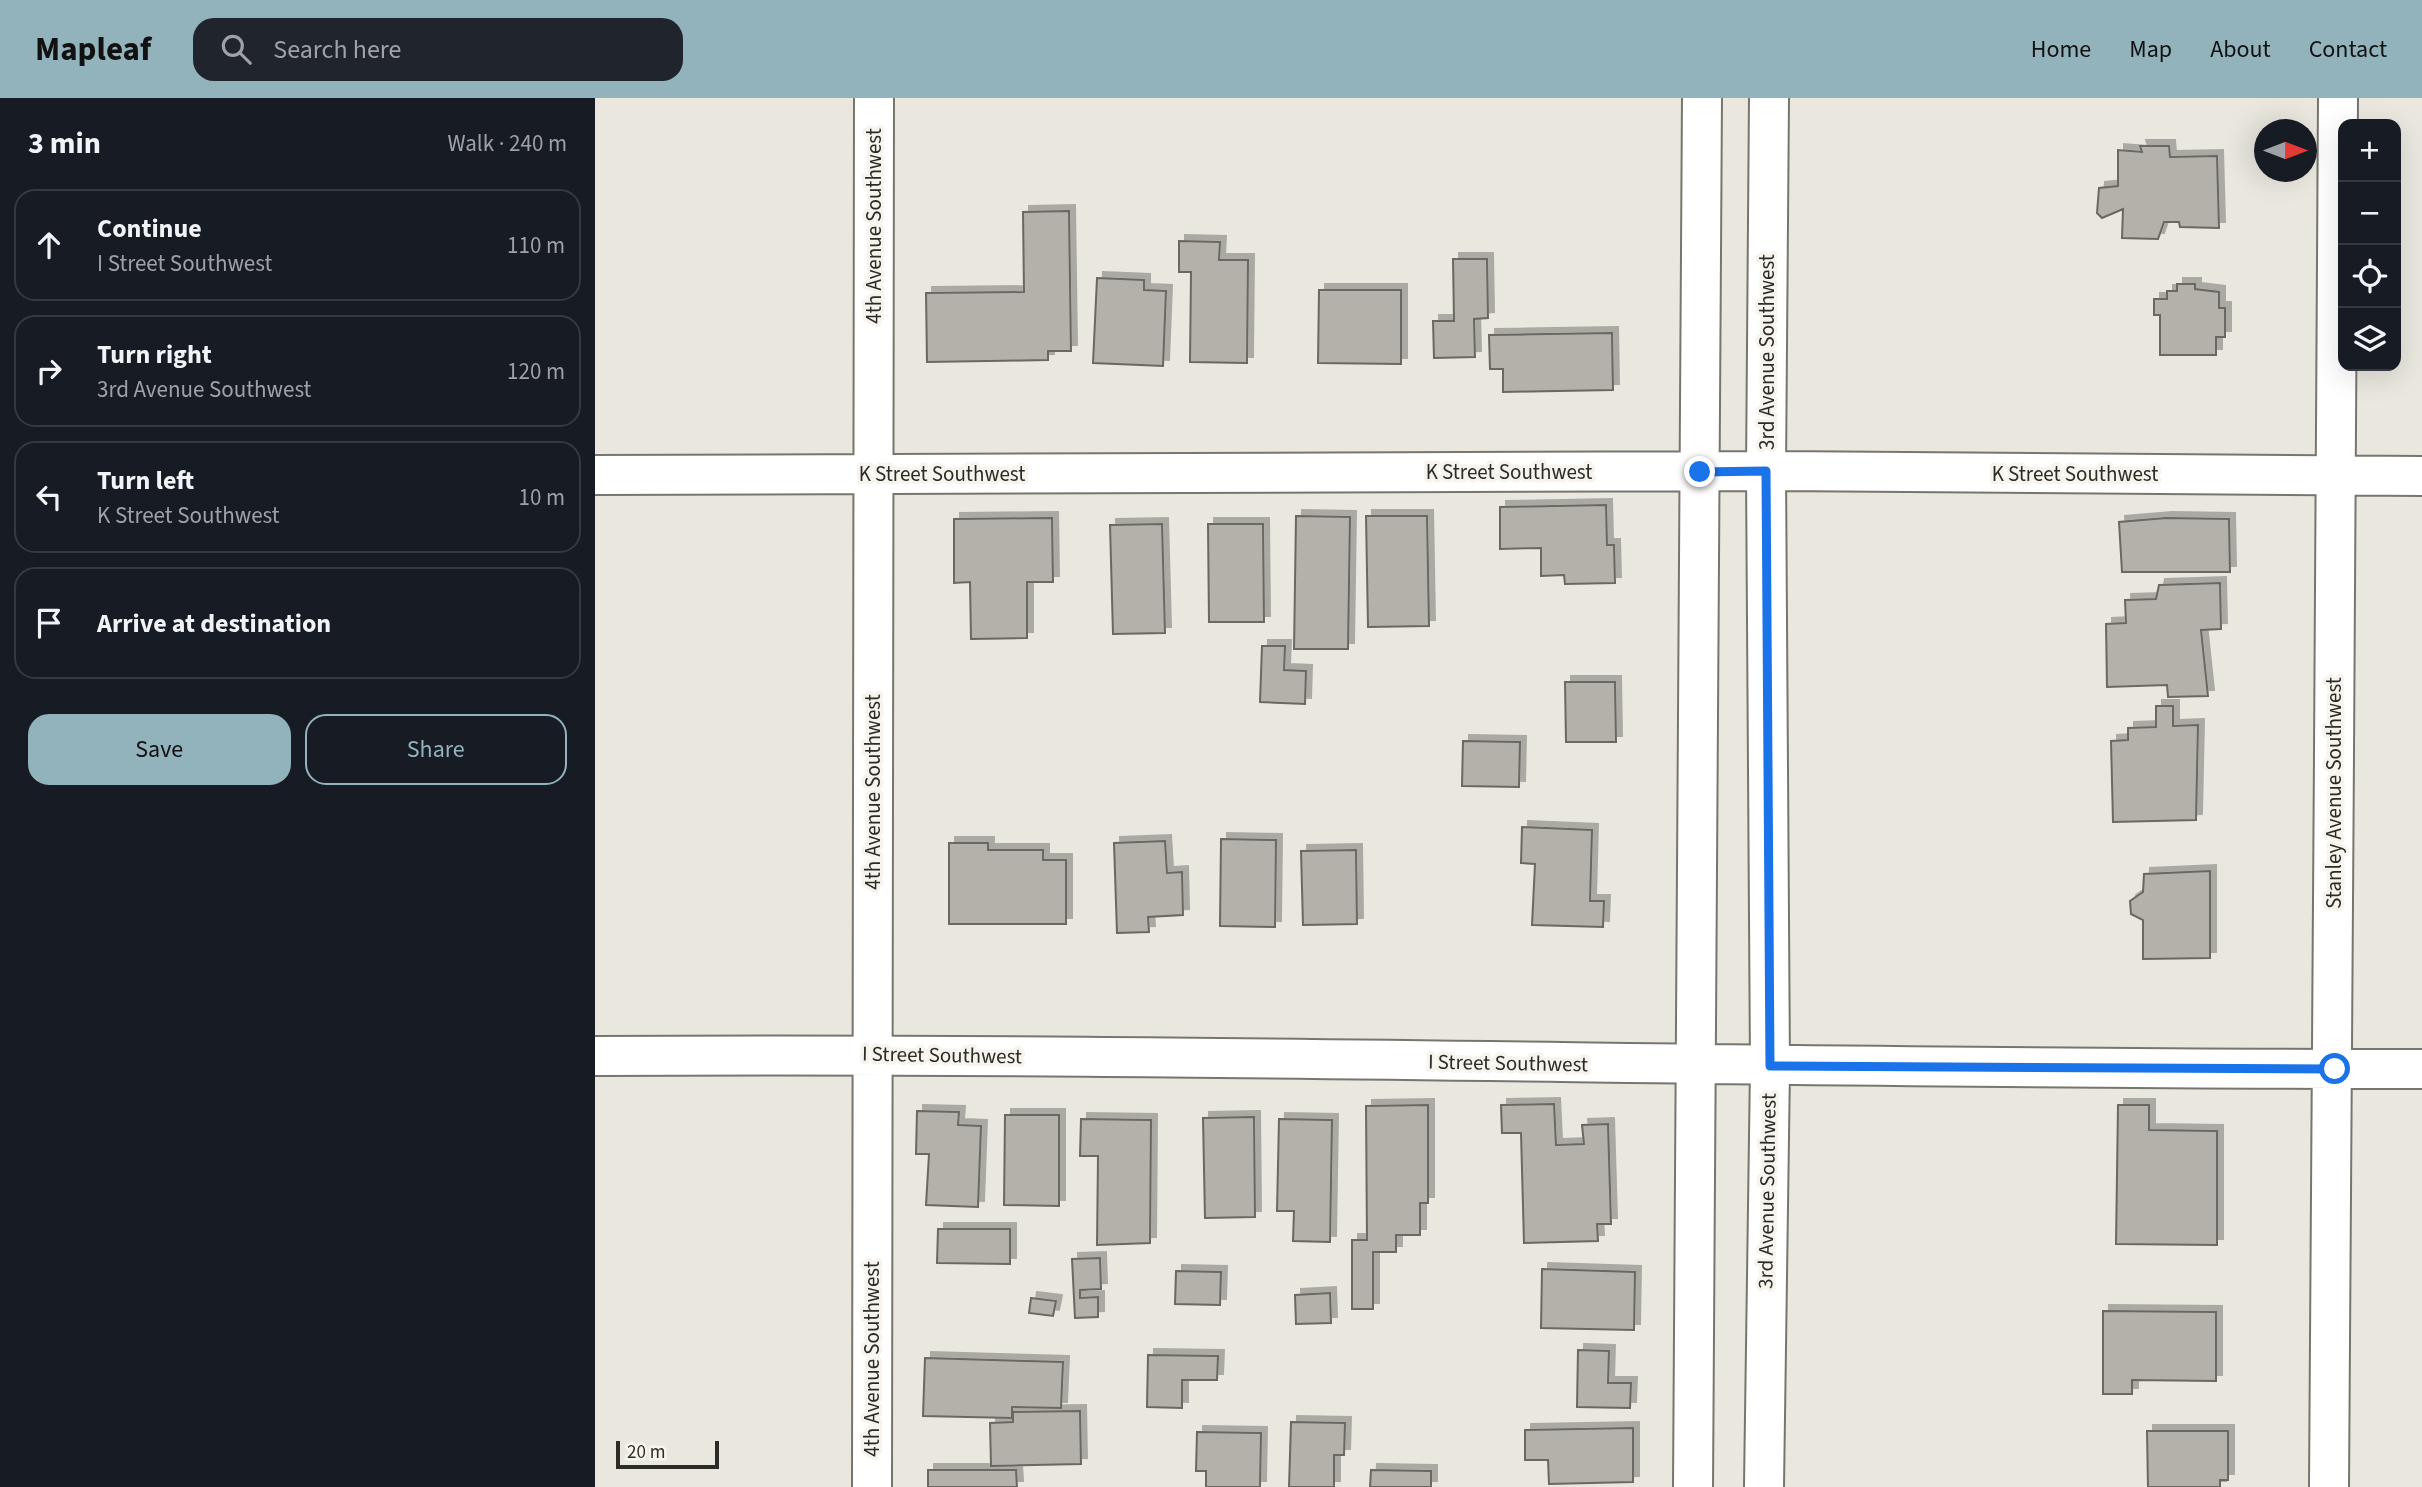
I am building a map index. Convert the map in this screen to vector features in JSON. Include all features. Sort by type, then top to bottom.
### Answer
[{"type":"street","name":"4th Avenue Southwest","points":[[872,1487],[874,98]]},
{"type":"street","points":[[1693,1487],[1702,98]]},
{"type":"street","name":"3rd Avenue Southwest","points":[[1764,1487],[1770,1066],[1766,471],[1769,98]]},
{"type":"street","name":"Stanley Avenue Southwest","points":[[2329,1487],[2335,1069],[2333,476],[2339,98]]},
{"type":"street","name":"K Street Southwest","points":[[595,475],[1766,471],[2422,476]]},
{"type":"street","name":"I Street Southwest","points":[[595,1056],[873,1054],[1696,1066],[2422,1069]]},
{"type":"building","points":[[2140,146],[2169,146],[2170,157],[2217,156],[2219,228],[2180,227],[2179,222],[2164,222],[2158,239],[2122,238],[2123,209],[2102,218],[2097,213],[2099,188],[2118,186],[2118,150],[2142,152]]},
{"type":"building","points":[[1069,211],[1071,351],[1048,351],[1048,360],[927,362],[926,293],[1024,292],[1023,212]]},
{"type":"building","points":[[1179,241],[1220,242],[1219,260],[1248,260],[1247,363],[1190,362],[1191,272],[1179,272]]},
{"type":"building","points":[[1453,259],[1487,259],[1488,318],[1474,319],[1475,357],[1434,358],[1433,321],[1454,321]]},
{"type":"building","points":[[1097,278],[1144,280],[1144,290],[1166,291],[1163,366],[1093,363]]},
{"type":"building","points":[[2177,284],[2195,284],[2195,289],[2219,292],[2219,308],[2225,308],[2225,337],[2216,337],[2216,355],[2160,355],[2160,315],[2154,315],[2154,299],[2167,299],[2167,291],[2177,291]]},
{"type":"building","points":[[1319,290],[1401,290],[1401,364],[1318,363]]},
{"type":"building","points":[[1612,333],[1613,390],[1503,392],[1503,369],[1490,369],[1489,335]]},
{"type":"building","points":[[1606,505],[1607,545],[1614,545],[1615,583],[1565,584],[1564,575],[1541,576],[1541,548],[1500,549],[1500,507]]},
{"type":"building","points":[[1296,516],[1350,517],[1348,649],[1294,649]]},
{"type":"building","points":[[1366,516],[1427,516],[1429,626],[1368,627]]},
{"type":"building","points":[[1052,518],[1053,582],[1027,582],[1027,638],[971,639],[970,582],[954,583],[954,519]]},
{"type":"building","points":[[2166,518],[2229,519],[2230,572],[2122,572],[2119,522]]},
{"type":"building","points":[[1162,524],[1165,633],[1113,634],[1110,525]]},
{"type":"building","points":[[1208,524],[1263,524],[1264,622],[1209,622]]},
{"type":"building","points":[[2220,583],[2221,629],[2201,630],[2208,696],[2168,697],[2167,685],[2107,687],[2106,624],[2126,623],[2125,600],[2156,599],[2159,585]]},
{"type":"building","points":[[1262,646],[1285,646],[1284,670],[1306,671],[1305,704],[1260,702]]},
{"type":"building","points":[[1565,682],[1615,682],[1616,742],[1566,742]]},
{"type":"building","points":[[2156,706],[2173,706],[2173,726],[2198,725],[2196,820],[2113,822],[2111,741],[2128,740],[2128,728],[2156,727]]},
{"type":"building","points":[[1463,741],[1520,742],[1519,787],[1462,786]]},
{"type":"building","points":[[1522,827],[1592,830],[1590,901],[1604,901],[1603,927],[1532,925],[1535,864],[1521,863]]},
{"type":"building","points":[[1221,839],[1276,840],[1275,927],[1220,926]]},
{"type":"building","points":[[1165,841],[1167,873],[1182,872],[1183,915],[1148,917],[1149,932],[1117,933],[1114,843]]},
{"type":"building","points":[[949,843],[988,843],[988,850],[1043,850],[1043,860],[1066,860],[1066,924],[949,924]]},
{"type":"building","points":[[1356,850],[1357,924],[1303,925],[1301,851]]},
{"type":"building","points":[[2210,871],[2210,958],[2143,959],[2143,920],[2131,914],[2130,901],[2143,892],[2144,874]]},
{"type":"building","points":[[1554,1104],[1556,1145],[1584,1144],[1582,1125],[1608,1124],[1611,1224],[1597,1224],[1598,1241],[1524,1243],[1521,1133],[1502,1133],[1501,1105]]},
{"type":"building","points":[[1428,1105],[1428,1203],[1420,1203],[1420,1235],[1396,1235],[1396,1252],[1373,1252],[1373,1309],[1352,1309],[1352,1240],[1367,1240],[1366,1106]]},
{"type":"building","points":[[2118,1105],[2149,1105],[2149,1130],[2217,1131],[2217,1245],[2116,1244]]},
{"type":"building","points":[[917,1111],[959,1112],[958,1125],[981,1126],[978,1207],[926,1205],[929,1154],[916,1154]]},
{"type":"building","points":[[1005,1115],[1059,1115],[1059,1206],[1004,1205]]},
{"type":"building","points":[[1254,1117],[1255,1217],[1205,1218],[1203,1118]]},
{"type":"building","points":[[1081,1119],[1151,1120],[1150,1243],[1097,1245],[1098,1156],[1080,1156]]},
{"type":"building","points":[[1279,1119],[1332,1120],[1330,1242],[1293,1241],[1294,1211],[1277,1211]]},
{"type":"building","points":[[938,1229],[1010,1229],[1010,1264],[937,1263]]},
{"type":"building","points":[[1100,1258],[1101,1289],[1080,1290],[1080,1298],[1098,1297],[1098,1317],[1075,1318],[1072,1259]]},
{"type":"building","points":[[1542,1269],[1635,1272],[1634,1330],[1541,1328]]},
{"type":"building","points":[[1176,1271],[1221,1272],[1220,1305],[1175,1304]]},
{"type":"building","points":[[1330,1293],[1331,1323],[1296,1324],[1295,1295]]},
{"type":"building","points":[[1031,1298],[1056,1301],[1053,1316],[1029,1313]]},
{"type":"building","points":[[2103,1311],[2216,1312],[2216,1381],[2132,1380],[2132,1394],[2103,1394]]},
{"type":"building","points":[[1578,1350],[1609,1351],[1608,1383],[1631,1383],[1630,1408],[1577,1407]]},
{"type":"building","points":[[1148,1355],[1218,1356],[1217,1380],[1182,1380],[1182,1408],[1147,1407]]},
{"type":"building","points":[[925,1358],[1063,1362],[1061,1408],[1012,1407],[1012,1418],[923,1416]]},
{"type":"building","points":[[1080,1411],[1081,1464],[991,1466],[990,1423],[1013,1422],[1013,1412]]},
{"type":"building","points":[[1291,1422],[1345,1423],[1344,1455],[1334,1455],[1334,1487],[1289,1487]]},
{"type":"building","points":[[1633,1428],[1633,1482],[1549,1484],[1548,1460],[1525,1460],[1525,1430]]},
{"type":"building","points":[[2147,1431],[2228,1431],[2228,1480],[2220,1480],[2220,1487],[2148,1487]]},
{"type":"building","points":[[1197,1432],[1261,1433],[1260,1487],[1206,1487],[1206,1471],[1196,1471]]},
{"type":"building","points":[[928,1470],[1016,1470],[1017,1487],[928,1487]]},
{"type":"building","points":[[1371,1470],[1431,1471],[1431,1487],[1370,1487]]},
{"type":"route","points":[[1700,472],[1766,471],[1770,1066],[2335,1069]]}]
